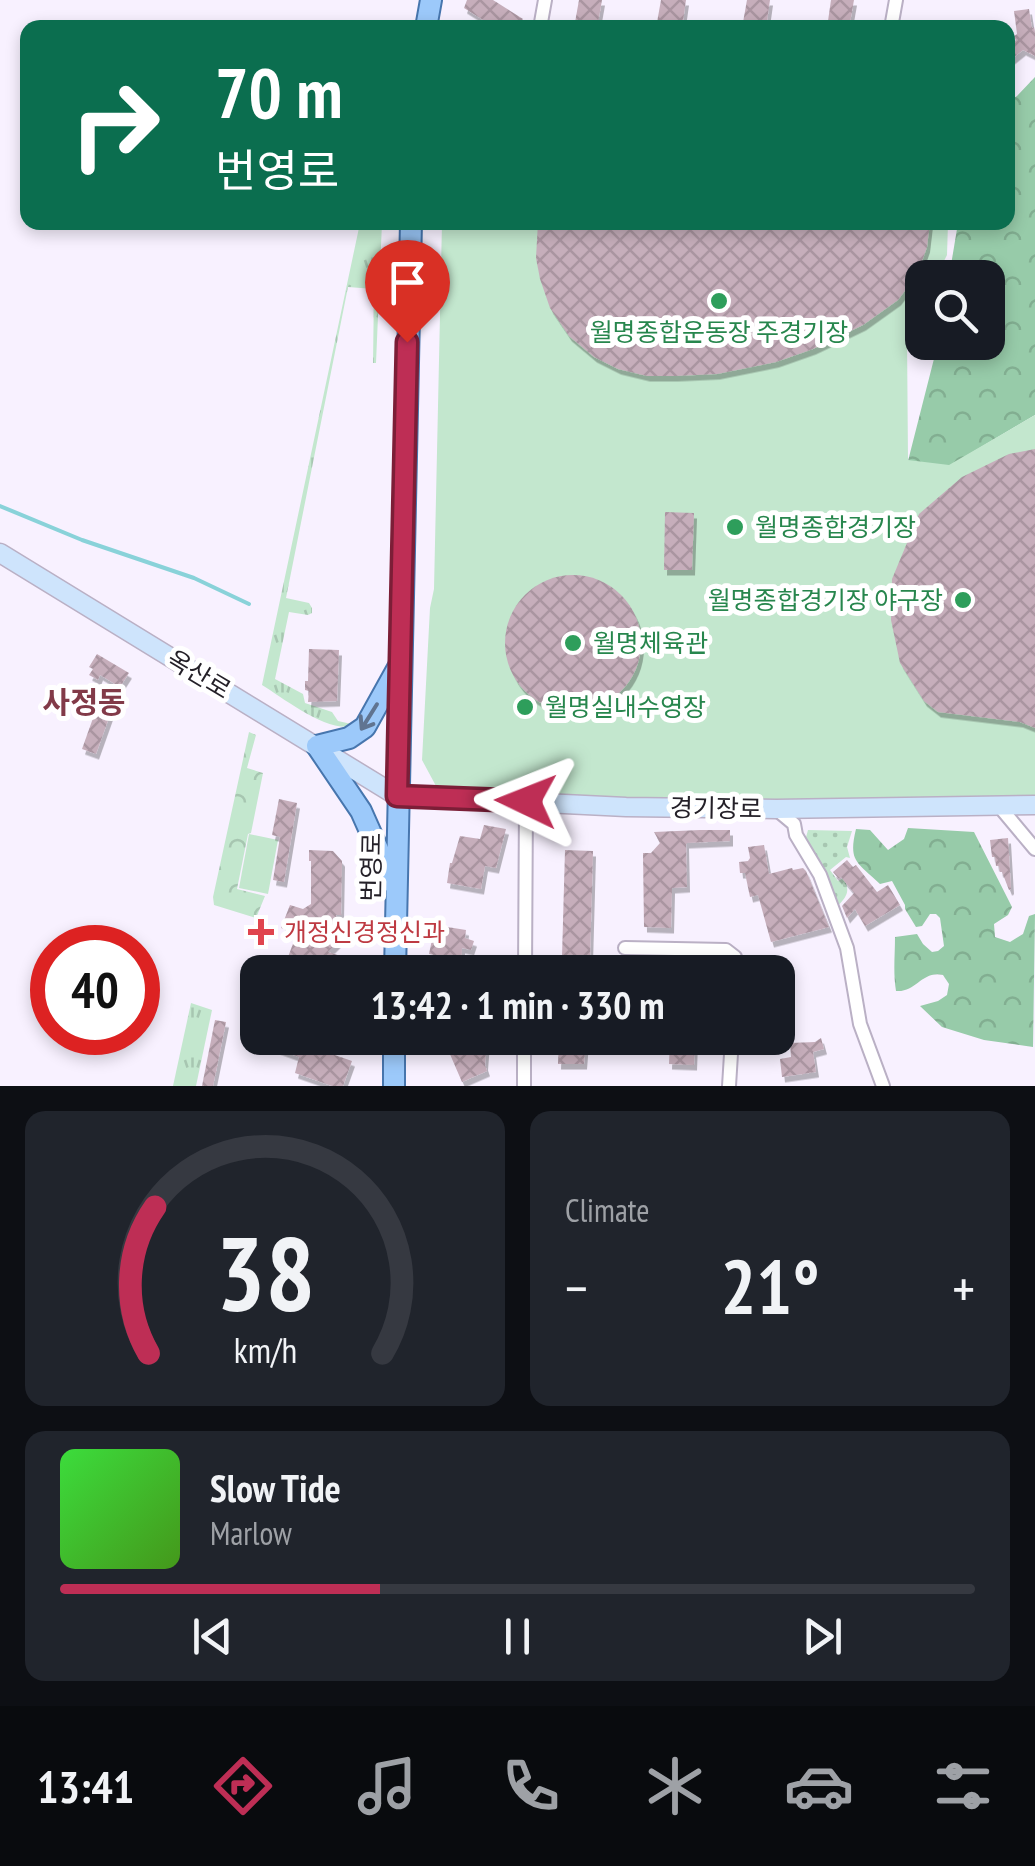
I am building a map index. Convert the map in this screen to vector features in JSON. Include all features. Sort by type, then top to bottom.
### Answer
[{"type":"main road","name":"번영로","points":[[395,955],[411,230]]},
{"type":"main road","points":[[396,889],[361,811],[317,746],[348,738],[364,727],[401,662]]},
{"type":"main road","points":[[394,1055],[394,1086]]},
{"type":"street","name":"옥산로","points":[[0,554],[397,796]]},
{"type":"street","name":"경기장로","points":[[397,796],[626,807],[1035,805]]},
{"type":"street","points":[[525,955],[526,801]]},
{"type":"street","points":[[998,806],[1035,848]]},
{"type":"street","points":[[776,808],[794,824],[796,836],[820,875],[848,948],[860,1024],[881,1085]]},
{"type":"street","points":[[625,948],[726,950],[733,955]]},
{"type":"street","points":[[524,1055],[524,1086]]},
{"type":"street","points":[[729,1086],[731,1055]]},
{"type":"green space","points":[[1035,77],[1035,415],[949,466],[908,461],[934,360],[1005,360],[1005,260],[952,260],[957,230],[1015,230],[1015,97]]},
{"type":"green space","points":[[359,230],[382,230],[376,363],[374,289],[348,287],[286,598],[309,603],[312,613],[289,612],[275,679],[303,694],[305,703],[332,712],[338,721],[356,725],[345,727],[320,720],[262,685]]},
{"type":"green space","name":"월명종합경기장","points":[[442,230],[948,230],[944,260],[905,260],[908,460],[949,465],[1035,415],[1035,805],[443,799],[422,760],[434,589]]},
{"type":"green space","points":[[249,732],[256,735],[247,768],[263,773],[237,889],[265,896],[256,918],[214,905],[213,897]]},
{"type":"green space","points":[[908,828],[974,832],[1012,907],[1008,915],[994,924],[995,937],[1010,942],[1023,934],[1029,916],[1035,914],[1033,1047],[984,1040],[942,1027],[920,1006],[947,995],[949,984],[943,975],[930,976],[909,989],[896,991],[895,937],[917,934],[932,952],[938,951],[944,946],[940,918],[930,914],[922,926],[916,927],[892,881],[880,884],[856,861],[853,848],[856,829],[870,830],[888,850],[904,839]]},
{"type":"green space","points":[[808,830],[852,831],[847,847],[850,858],[830,870],[838,881],[844,878],[847,887],[845,898],[836,908],[805,841]]},
{"type":"green space","points":[[249,834],[278,840],[268,894],[239,888]]},
{"type":"green space","points":[[191,1003],[212,1010],[196,1086],[173,1086]]},
{"type":"building","points":[[467,0],[493,0],[523,19],[483,20],[464,8]]},
{"type":"building","points":[[579,0],[602,0],[598,20],[575,20]]},
{"type":"building","points":[[661,0],[686,0],[683,20],[657,20]]},
{"type":"building","points":[[747,0],[770,0],[767,20],[743,20]]},
{"type":"building","points":[[831,0],[854,0],[850,20],[828,20]]},
{"type":"building","points":[[1029,9],[1035,32],[1035,56],[1023,50],[1015,56],[1014,11]]},
{"type":"building","name":"월명종합운동장 주경기장","points":[[538,230],[929,230],[922,260],[905,260],[905,291],[863,325],[776,362],[717,374],[647,376],[618,369],[594,357],[569,336],[550,308],[540,279]]},
{"type":"building","name":"월명종합경기장 야구장","points":[[1035,449],[1035,728],[1020,722],[938,712],[924,701],[900,663],[891,620],[892,579],[919,514],[962,477],[1009,454]]},
{"type":"building","points":[[665,512],[694,513],[692,570],[664,570]]},
{"type":"building","name":"월명체육관","points":[[573,575],[599,580],[621,595],[636,617],[641,643],[636,669],[621,691],[599,706],[573,711],[547,706],[525,691],[510,669],[505,643],[510,617],[525,595],[547,580]]},
{"type":"building","points":[[309,649],[339,650],[337,701],[308,702],[305,681]]},
{"type":"building","points":[[97,654],[129,673],[120,687],[100,675],[98,680],[89,675]]},
{"type":"building","points":[[97,707],[111,712],[96,754],[82,749]]},
{"type":"building","points":[[279,799],[297,803],[284,882],[273,880],[280,837],[272,835]]},
{"type":"building","points":[[484,825],[506,829],[496,868],[485,866],[481,889],[447,883],[460,836],[480,839]]},
{"type":"building","points":[[730,830],[730,841],[686,843],[687,887],[672,888],[671,928],[644,927],[643,853],[651,853],[660,843],[654,832]]},
{"type":"building","points":[[1008,838],[1009,890],[992,857],[990,840]]},
{"type":"building","points":[[764,845],[769,874],[792,868],[806,871],[829,927],[771,942],[758,895],[750,897],[739,862],[750,858],[748,847]]},
{"type":"building","points":[[309,850],[333,851],[342,861],[341,915],[336,915],[341,934],[328,952],[338,955],[289,955],[297,933],[281,928],[290,905],[303,909],[311,904]]},
{"type":"building","points":[[565,850],[593,851],[590,955],[562,955]]},
{"type":"building","points":[[847,860],[853,867],[856,865],[877,892],[888,885],[900,905],[865,926],[855,909],[847,918],[842,906],[854,893],[833,872]]},
{"type":"building","points":[[435,925],[466,930],[465,938],[474,941],[471,950],[462,948],[462,955],[429,954]]},
{"type":"building","points":[[215,1020],[226,1022],[213,1086],[202,1086]]},
{"type":"building","points":[[821,1038],[824,1049],[813,1052],[816,1072],[782,1077],[780,1059],[795,1055],[795,1043]]},
{"type":"building","points":[[294,1055],[335,1055],[352,1061],[343,1086],[332,1086],[295,1073],[299,1057]]},
{"type":"building","points":[[450,1055],[486,1055],[487,1071],[462,1082]]},
{"type":"building","points":[[558,1055],[585,1055],[584,1064],[558,1064]]},
{"type":"building","points":[[669,1055],[694,1055],[694,1065],[669,1064]]},
{"type":"waterway","points":[[0,506],[82,540],[194,578],[249,604]]},
{"type":"place","name":"월명종합운동장 주경기장","points":[[719,301]]},
{"type":"place","name":"월명종합경기장","points":[[735,527]]},
{"type":"place","name":"월명종합경기장 야구장","points":[[963,600]]},
{"type":"place","name":"월명체육관","points":[[573,643]]},
{"type":"place","name":"월명실내수영장","points":[[525,707]]},
{"type":"place","name":"개정신경정신과","points":[[261,932]]},
{"type":"district","name":"사정동","points":[[84,701]]},
{"type":"route","points":[[407,342],[397,796],[526,801]]}]
